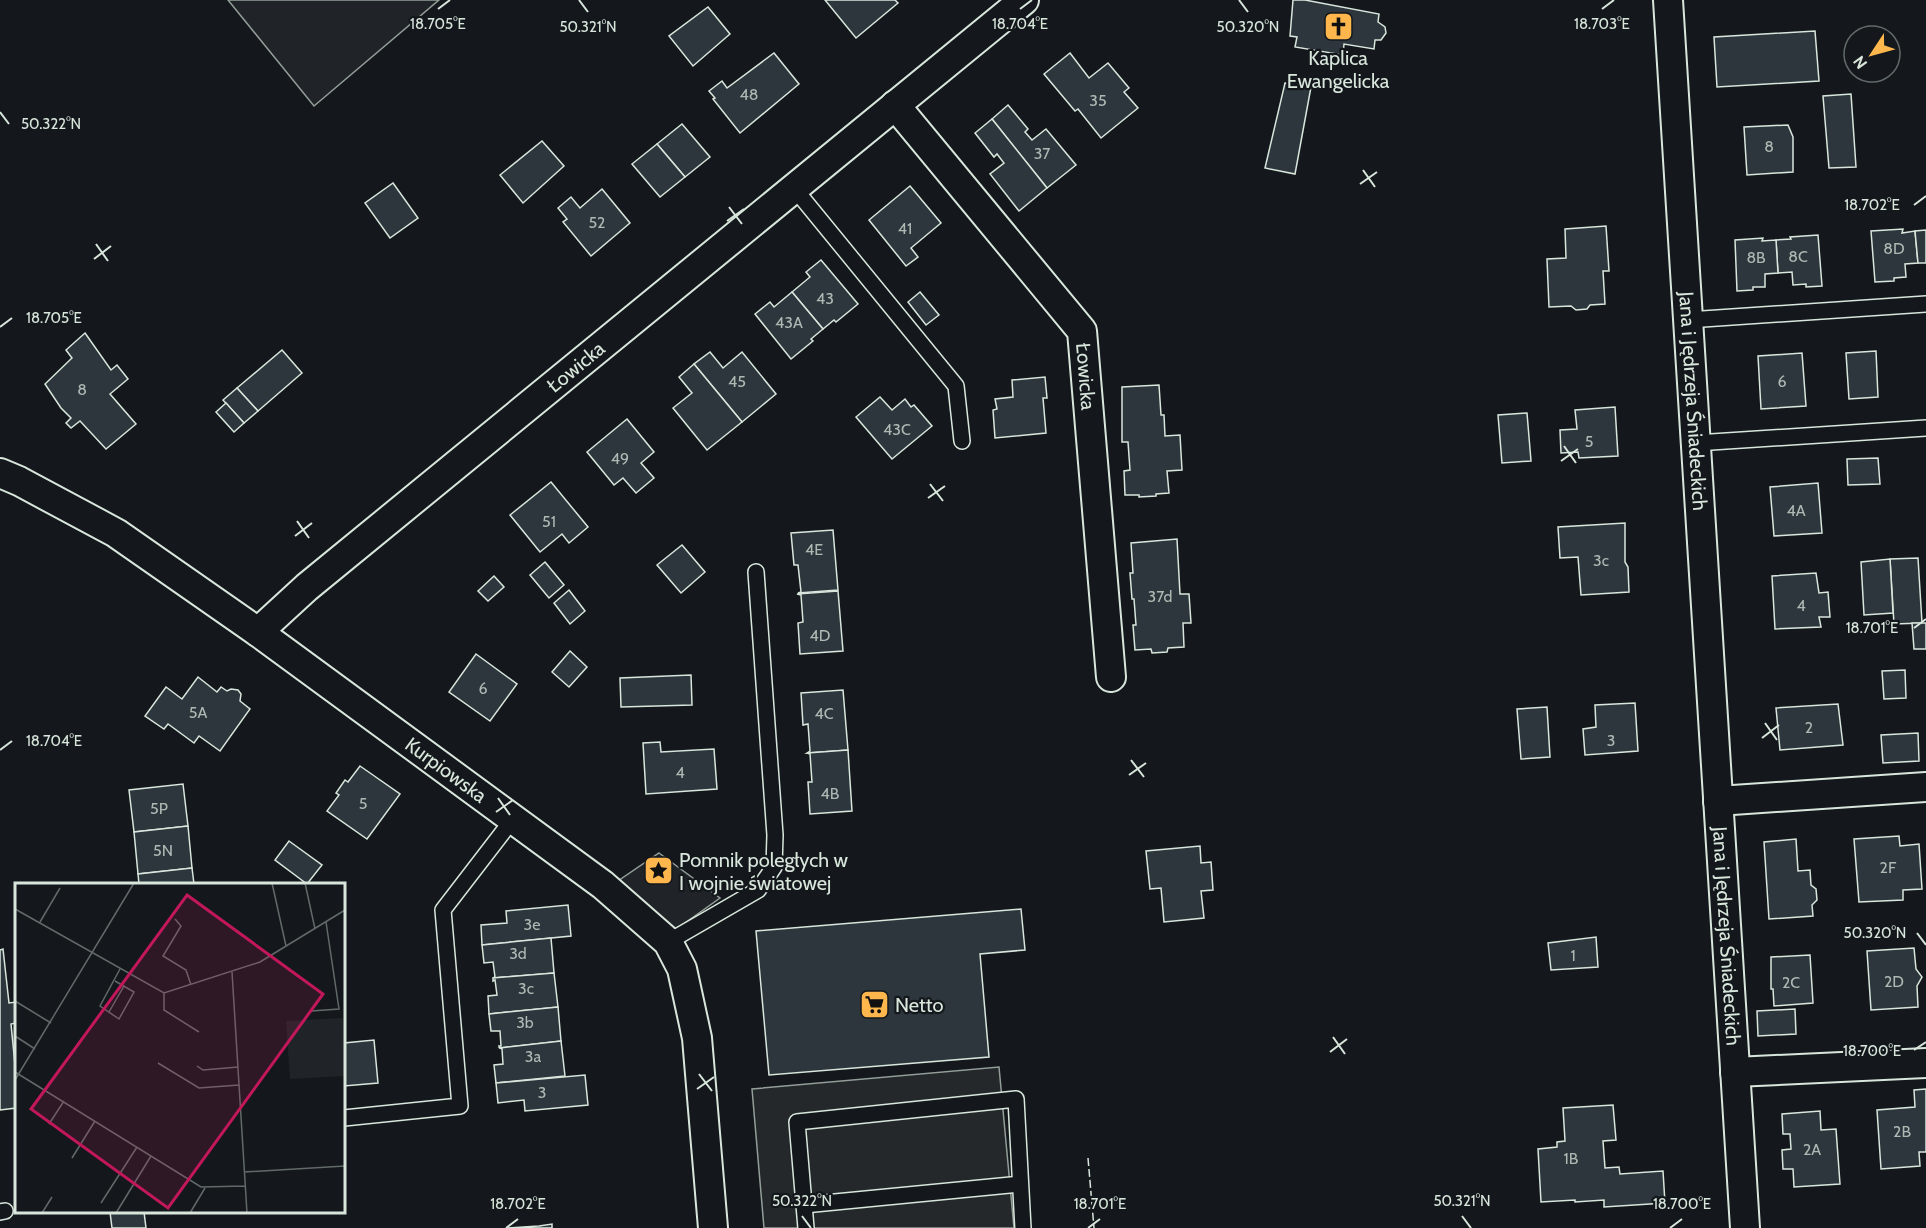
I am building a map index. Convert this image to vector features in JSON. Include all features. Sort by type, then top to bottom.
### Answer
[{"type":"street","name":"Łowicka","points":[[258,632],[307,587],[1024,0]]},
{"type":"street","name":"Jana i Jędrzeja Śniadeckich","points":[[1668,0],[1745,1228]]},
{"type":"street","name":"Łowicka","points":[[896,105],[1082,331],[1111,677]]},
{"type":"street","name":"Kurpiowska","points":[[0,473],[116,533],[258,632],[603,885],[668,942],[682,969],[697,1038],[713,1228]]},
{"type":"street","name":"Jana i Jędrzeja Śniadeckich","points":[[1718,801],[1926,787]]},
{"type":"street","name":"Jana i Jędrzeja Śniadeckich","points":[[1735,1072],[1926,1062]]},
{"type":"lane","points":[[794,188],[956,386],[962,441]]},
{"type":"lane","points":[[1688,320],[1926,304]]},
{"type":"lane","points":[[1696,443],[1926,429]]},
{"type":"lane","points":[[668,942],[758,890],[774,867],[775,835],[756,572]]},
{"type":"lane","points":[[345,1118],[460,1106],[442,910],[513,819]]},
{"type":"lane","points":[[806,1228],[797,1122],[1016,1099],[1023,1228]]},
{"type":"lane","points":[[804,1205],[1020,1184]]},
{"type":"shaded area","points":[[228,0],[439,0],[314,106]]},
{"type":"shaded area","points":[[659,853],[720,898],[675,930],[615,883]]},
{"type":"shaded area","points":[[999,1067],[1014,1228],[764,1228],[752,1089]]},
{"type":"building","points":[[825,0],[895,0],[898,3],[856,38]]},
{"type":"building","name":"Kaplica Ewangelicka","points":[[1293,0],[1305,0],[1379,14],[1378,22],[1385,27],[1386,33],[1381,40],[1375,40],[1374,49],[1344,44],[1343,55],[1295,47],[1297,37],[1290,36]]},
{"type":"building","points":[[708,7],[730,34],[693,66],[669,36]]},
{"type":"building","points":[[1815,31],[1819,81],[1717,87],[1714,37]]},
{"type":"building","points":[[774,53],[799,84],[740,133],[709,91],[722,81],[727,88]]},
{"type":"building","points":[[1070,53],[1089,78],[1108,63],[1129,88],[1124,92],[1138,108],[1101,138],[1078,109],[1075,111],[1044,74]]},
{"type":"building","points":[[1285,83],[1311,87],[1295,174],[1265,168]]},
{"type":"building","points":[[1851,94],[1856,167],[1829,168],[1823,96]]},
{"type":"building","points":[[1008,105],[1028,129],[1025,132],[1032,140],[1046,129],[1076,165],[1047,188],[992,119]]},
{"type":"building","points":[[992,119],[1047,188],[1019,211],[990,174],[1004,163],[997,154],[994,157],[975,133]]},
{"type":"building","points":[[682,124],[710,157],[685,177],[657,144]]},
{"type":"building","points":[[1788,125],[1793,137],[1793,172],[1747,175],[1744,127]]},
{"type":"building","points":[[542,141],[564,166],[523,203],[500,175]]},
{"type":"building","points":[[657,144],[685,177],[660,197],[632,164]]},
{"type":"building","points":[[393,183],[418,218],[390,238],[365,203]]},
{"type":"building","points":[[910,186],[941,223],[911,248],[918,257],[906,266],[869,220]]},
{"type":"building","points":[[602,189],[630,223],[591,256],[563,222],[567,219],[558,208],[571,197],[580,208]]},
{"type":"building","points":[[1606,226],[1609,271],[1603,271],[1605,304],[1590,305],[1587,309],[1576,310],[1571,306],[1549,307],[1547,259],[1566,258],[1565,229]]},
{"type":"building","points":[[1903,229],[1902,233],[1915,231],[1918,263],[1905,264],[1906,277],[1894,278],[1894,281],[1875,282],[1871,231]]},
{"type":"building","points":[[1926,230],[1926,263],[1918,263],[1915,231]]},
{"type":"building","points":[[1818,235],[1822,286],[1793,285],[1792,272],[1778,273],[1776,240]]},
{"type":"building","points":[[1763,238],[1762,241],[1776,240],[1778,273],[1765,274],[1765,287],[1737,291],[1735,240]]},
{"type":"building","points":[[821,260],[858,304],[836,322],[834,320],[823,329],[792,292],[810,277],[806,272]]},
{"type":"building","points":[[792,292],[823,329],[811,339],[813,341],[791,359],[755,314],[770,302],[774,307]]},
{"type":"building","points":[[920,292],[939,315],[926,325],[908,302]]},
{"type":"building","points":[[85,333],[111,370],[117,365],[128,379],[110,394],[136,424],[106,449],[80,421],[71,428],[66,423],[71,418],[61,408],[45,384],[72,358],[66,350]]},
{"type":"building","points":[[282,350],[302,373],[258,411],[237,388]]},
{"type":"building","points":[[1876,351],[1878,397],[1849,399],[1846,353]]},
{"type":"building","points":[[710,352],[723,368],[742,352],[776,394],[742,422],[694,364]]},
{"type":"building","points":[[1802,353],[1806,406],[1761,409],[1758,356]]},
{"type":"building","points":[[694,364],[742,422],[707,450],[673,408],[692,393],[679,377]]},
{"type":"building","points":[[1045,377],[1047,398],[1043,398],[1046,433],[995,438],[993,410],[997,409],[995,399],[1013,397],[1012,380]]},
{"type":"building","points":[[1159,385],[1165,436],[1180,435],[1182,470],[1167,471],[1169,493],[1139,497],[1139,495],[1125,495],[1124,471],[1130,470],[1128,442],[1122,442],[1122,387]]},
{"type":"building","points":[[237,388],[258,411],[244,423],[223,400]]},
{"type":"building","points":[[880,397],[892,410],[905,399],[911,407],[914,405],[932,426],[892,459],[856,417]]},
{"type":"building","points":[[226,403],[244,423],[234,432],[216,412]]},
{"type":"building","points":[[1615,407],[1618,456],[1579,458],[1578,452],[1561,453],[1560,430],[1577,429],[1575,410]]},
{"type":"building","points":[[1527,413],[1531,461],[1502,463],[1498,415]]},
{"type":"building","points":[[627,419],[654,452],[641,463],[654,478],[636,493],[623,478],[614,485],[587,452]]},
{"type":"building","points":[[1878,458],[1880,484],[1848,485],[1847,459]]},
{"type":"building","points":[[551,482],[588,527],[569,543],[562,534],[540,552],[510,515]]},
{"type":"building","points":[[1818,483],[1822,533],[1774,536],[1770,487]]},
{"type":"building","points":[[1625,523],[1625,562],[1628,567],[1629,592],[1581,595],[1578,557],[1560,558],[1558,527]]},
{"type":"building","points":[[833,530],[838,590],[798,593],[801,592],[798,565],[794,565],[791,533]]},
{"type":"building","points":[[1177,539],[1180,594],[1189,594],[1191,623],[1183,623],[1184,647],[1168,648],[1167,652],[1152,653],[1151,649],[1135,650],[1133,625],[1136,625],[1130,573],[1133,573],[1131,543]]},
{"type":"building","points":[[682,545],[705,572],[681,593],[657,565]]},
{"type":"building","points":[[1918,558],[1922,623],[1894,624],[1890,559]]},
{"type":"building","points":[[1890,559],[1893,613],[1864,615],[1861,562]]},
{"type":"building","points":[[545,562],[564,585],[549,598],[530,575]]},
{"type":"building","points":[[1816,573],[1819,593],[1828,592],[1830,617],[1819,617],[1821,627],[1775,629],[1772,576]]},
{"type":"building","points":[[494,576],[504,587],[488,601],[478,591]]},
{"type":"building","points":[[569,590],[585,611],[570,624],[554,603]]},
{"type":"building","points":[[838,591],[843,651],[800,654],[798,623],[803,622],[801,595],[797,594]]},
{"type":"building","points":[[1912,623],[1926,623],[1926,649],[1914,649]]},
{"type":"building","points":[[570,651],[587,667],[569,687],[552,672]]},
{"type":"building","points":[[476,654],[517,684],[490,721],[449,692]]},
{"type":"building","points":[[1905,670],[1906,698],[1884,699],[1882,671]]},
{"type":"building","points":[[691,675],[692,705],[621,707],[620,678]]},
{"type":"building","points":[[198,677],[217,692],[221,687],[227,691],[238,690],[241,694],[240,701],[250,709],[220,751],[199,736],[194,743],[168,724],[164,729],[145,716],[166,687],[182,699]]},
{"type":"building","points":[[843,690],[848,750],[807,753],[810,751],[808,724],[803,725],[801,693]]},
{"type":"building","points":[[1635,703],[1638,751],[1585,755],[1583,729],[1596,727],[1595,705]]},
{"type":"building","points":[[1838,704],[1843,745],[1780,750],[1776,708]]},
{"type":"building","points":[[1547,707],[1550,757],[1521,759],[1517,709]]},
{"type":"building","points":[[1918,733],[1919,761],[1883,763],[1881,735]]},
{"type":"building","points":[[660,742],[661,752],[714,749],[717,789],[646,794],[643,743]]},
{"type":"building","points":[[848,750],[852,811],[810,814],[808,782],[812,782],[810,754],[807,753]]},
{"type":"building","points":[[360,766],[400,794],[367,839],[327,811],[339,795],[336,793],[345,780],[348,782]]},
{"type":"building","points":[[183,784],[188,826],[134,832],[129,790]]},
{"type":"building","points":[[188,826],[192,868],[138,874],[134,832]]},
{"type":"building","points":[[1899,836],[1900,846],[1919,844],[1922,889],[1903,890],[1903,900],[1859,902],[1854,839]]},
{"type":"building","points":[[1796,839],[1798,871],[1810,870],[1811,885],[1816,889],[1817,900],[1812,905],[1813,916],[1769,919],[1764,842]]},
{"type":"building","points":[[289,841],[322,865],[306,883],[275,860]]},
{"type":"building","points":[[1200,846],[1201,863],[1211,862],[1213,890],[1201,891],[1204,918],[1164,922],[1161,888],[1150,889],[1146,851]]},
{"type":"building","points":[[192,868],[194,883],[139,883],[138,874]]},
{"type":"building","points":[[568,905],[571,936],[482,945],[481,925],[507,923],[506,911]]},
{"type":"building","name":"Netto","points":[[1021,909],[1025,950],[980,954],[989,1057],[769,1075],[756,931]]},
{"type":"building","points":[[1596,937],[1598,967],[1551,970],[1548,943]]},
{"type":"building","points":[[551,938],[554,973],[493,978],[495,977],[493,962],[484,963],[482,945]]},
{"type":"building","points":[[1914,948],[1916,969],[1922,977],[1917,986],[1918,1007],[1871,1010],[1867,951]]},
{"type":"building","points":[[3,949],[9,1003],[15,1002],[15,1023],[11,1024],[15,1065],[15,1108],[0,1110],[0,950]]},
{"type":"building","points":[[1810,955],[1813,1003],[1774,1006],[1773,989],[1771,989],[1771,957]]},
{"type":"building","points":[[554,973],[558,1007],[489,1014],[488,996],[497,995],[493,978]]},
{"type":"building","points":[[558,1007],[561,1041],[500,1048],[500,1031],[491,1031],[489,1014]]},
{"type":"building","points":[[1795,1009],[1796,1034],[1758,1036],[1757,1011]]},
{"type":"building","points":[[374,1040],[378,1083],[345,1086],[345,1043]]},
{"type":"building","points":[[561,1041],[565,1076],[496,1083],[494,1065],[503,1064],[500,1048]]},
{"type":"building","points":[[585,1075],[588,1105],[525,1111],[524,1100],[498,1103],[496,1083]]},
{"type":"building","points":[[1926,1089],[1926,1152],[1919,1152],[1920,1166],[1881,1169],[1877,1110],[1915,1107],[1914,1090]]},
{"type":"building","points":[[1613,1105],[1616,1140],[1603,1141],[1605,1168],[1619,1167],[1620,1174],[1663,1171],[1665,1203],[1604,1207],[1604,1200],[1541,1202],[1538,1149],[1557,1147],[1557,1142],[1565,1141],[1563,1108]]},
{"type":"building","points":[[1820,1111],[1821,1130],[1836,1129],[1840,1184],[1794,1187],[1793,1169],[1783,1169],[1782,1150],[1791,1149],[1790,1134],[1783,1134],[1782,1114]]},
{"type":"building","points":[[110,1213],[144,1213],[146,1228],[112,1228]]},
{"type":"building","points":[[552,1224],[552,1228],[508,1228],[539,1226]]},
{"type":"fence","points":[[1088,1158],[1094,1228]]},
{"type":"place","name":"Kaplica Ewangelicka","points":[[1338,27]]},
{"type":"place","name":"Pomnik poległych w I wojnie światowej","points":[[658,871]]},
{"type":"place","name":"Netto","points":[[874,1005]]}]
